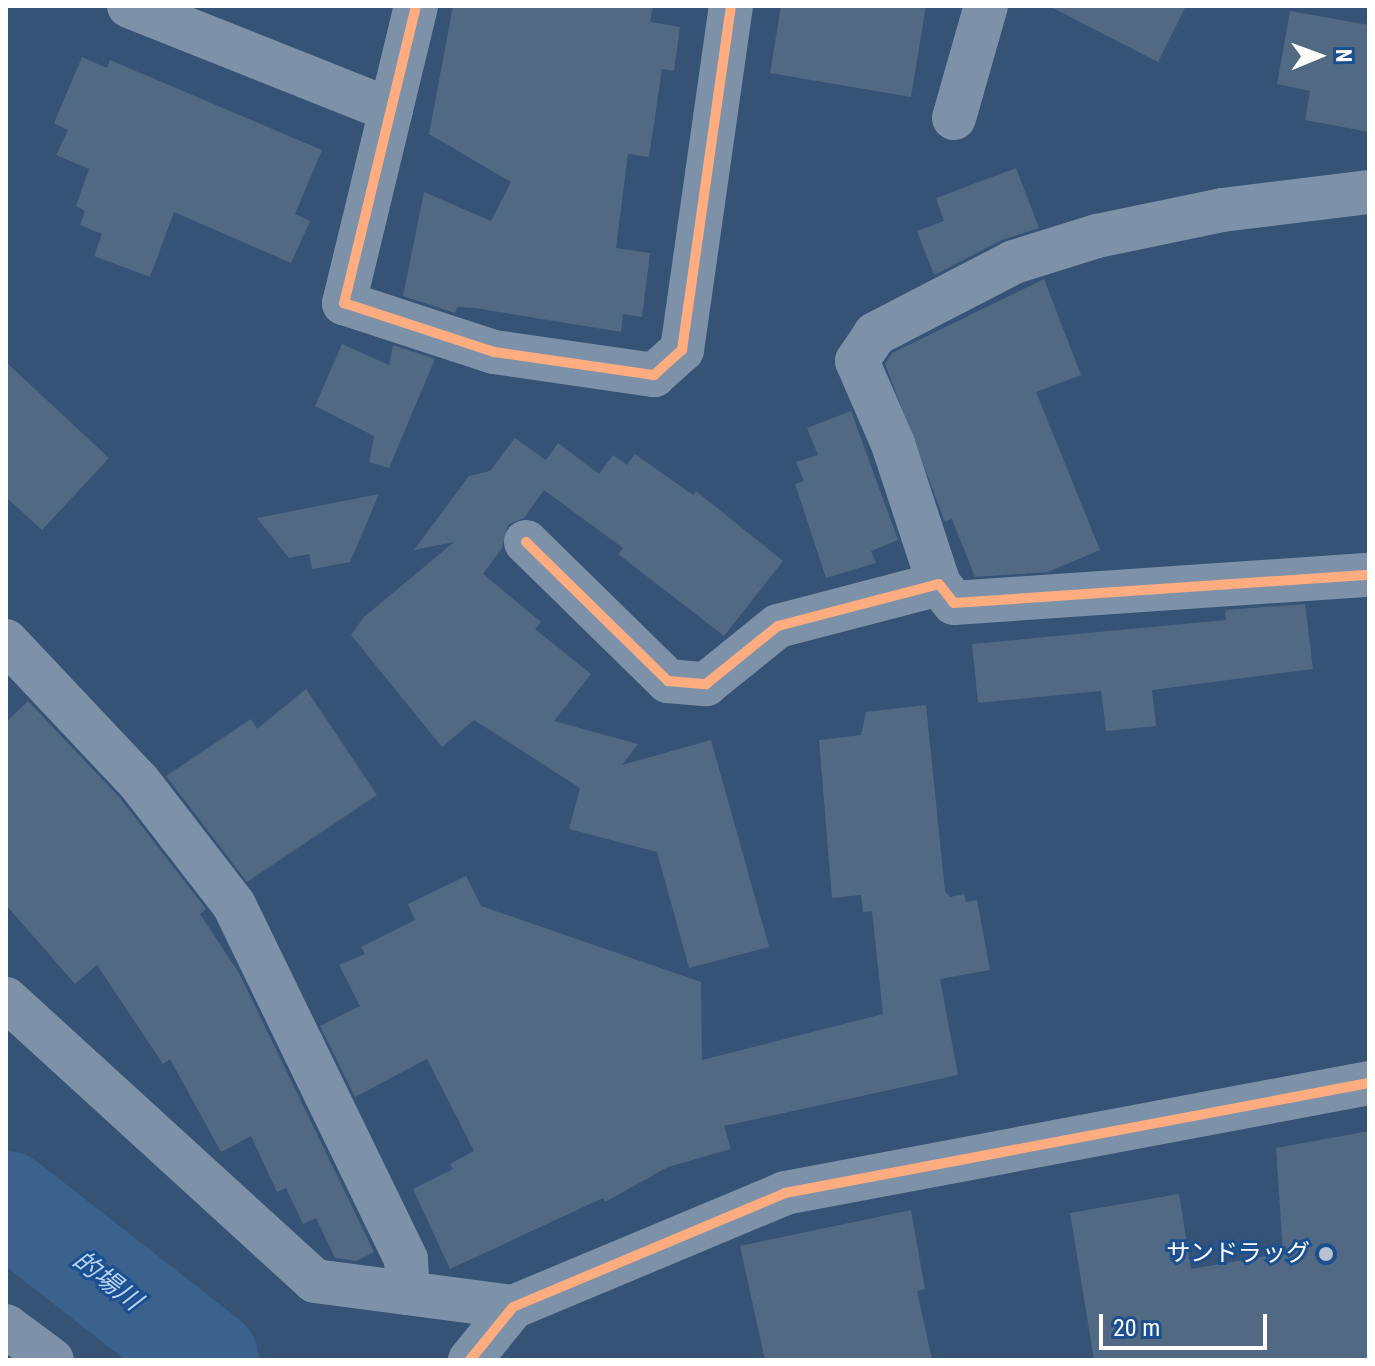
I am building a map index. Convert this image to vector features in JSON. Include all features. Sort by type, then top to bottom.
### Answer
[{"type":"street","points":[[129,6],[391,110]]},
{"type":"street","points":[[416,6],[344,303],[494,352],[654,375],[682,350],[731,6]]},
{"type":"street","points":[[954,118],[986,6]]},
{"type":"street","points":[[1369,192],[1222,210],[1097,236],[1014,262],[875,334],[857,361],[893,444],[939,584],[954,603],[1369,575]]},
{"type":"street","points":[[526,542],[668,681],[706,684],[778,626],[939,584]]},
{"type":"street","points":[[6,641],[139,782],[234,905],[406,1260],[408,1293]]},
{"type":"street","points":[[6,999],[315,1281],[513,1307]]},
{"type":"street","points":[[470,1360],[513,1307],[785,1193],[1369,1083]]},
{"type":"street","points":[[6,1326],[52,1360]]},
{"type":"building","points":[[453,6],[653,6],[650,22],[680,27],[674,71],[662,69],[649,157],[628,154],[616,248],[650,253],[642,317],[623,314],[621,332],[475,308],[457,307],[455,313],[403,296],[424,192],[491,221],[511,182],[429,134]]},
{"type":"building","points":[[781,6],[926,6],[911,97],[770,73]]},
{"type":"building","points":[[1049,6],[1186,6],[1158,62]]},
{"type":"building","points":[[1290,11],[1369,25],[1369,132],[1305,120],[1310,91],[1277,84]]},
{"type":"building","points":[[82,57],[107,68],[110,60],[322,150],[295,214],[310,221],[291,263],[174,212],[150,277],[94,256],[102,234],[80,225],[85,211],[76,206],[89,169],[56,155],[68,130],[54,123]]},
{"type":"building","points":[[1016,168],[1039,228],[1002,240],[934,275],[917,231],[944,221],[936,198]]},
{"type":"building","points":[[1044,279],[1081,375],[1036,392],[1100,550],[1048,572],[975,577],[952,519],[945,522],[885,364],[892,353]]},
{"type":"building","points":[[342,344],[389,365],[393,345],[435,359],[389,468],[369,462],[374,436],[315,406]]},
{"type":"building","points":[[6,362],[109,458],[42,530],[6,497]]},
{"type":"building","points":[[851,411],[898,540],[871,551],[876,563],[826,578],[795,484],[804,481],[796,462],[818,455],[807,428]]},
{"type":"building","points":[[515,438],[546,460],[558,443],[599,474],[613,455],[627,465],[635,454],[693,495],[696,491],[783,561],[724,636],[618,554],[623,548],[544,490],[524,518],[508,525],[502,548],[483,574],[541,622],[535,629],[591,674],[554,721],[638,744],[622,765],[711,740],[769,947],[689,968],[657,852],[569,829],[580,788],[474,720],[442,747],[351,635],[364,617],[454,542],[414,550],[469,476],[490,471]]},
{"type":"building","points":[[379,494],[350,562],[312,569],[309,554],[289,558],[257,518]]},
{"type":"building","points":[[1305,604],[1313,669],[1152,690],[1156,726],[1106,731],[1101,691],[978,703],[972,644],[1226,620],[1225,610]]},
{"type":"building","points":[[306,689],[377,795],[247,882],[166,776],[251,719],[257,729]]},
{"type":"building","points":[[28,701],[120,798],[206,909],[200,914],[239,973],[374,1252],[356,1261],[335,1258],[316,1218],[303,1224],[286,1188],[277,1192],[251,1136],[221,1152],[170,1059],[163,1064],[97,965],[75,984],[6,905],[6,722]]},
{"type":"building","points":[[926,705],[945,891],[950,897],[964,894],[966,902],[977,900],[990,970],[940,979],[958,1075],[724,1126],[731,1149],[668,1167],[605,1202],[603,1198],[450,1269],[413,1189],[453,1169],[450,1164],[474,1151],[427,1059],[355,1097],[320,1026],[360,1006],[339,965],[365,954],[361,947],[415,920],[408,904],[466,876],[481,906],[701,982],[702,1060],[883,1014],[872,911],[863,912],[861,895],[832,898],[819,740],[861,735],[866,712]]},
{"type":"building","points":[[1369,1131],[1369,1360],[1094,1360],[1070,1213],[1179,1194],[1191,1269],[1283,1253],[1276,1148]]},
{"type":"building","points":[[911,1210],[925,1289],[917,1291],[932,1360],[765,1360],[740,1246]]},
{"type":"waterway","name":"的場川","points":[[6,1202],[208,1360]]},
{"type":"cycle path","points":[[416,6],[344,303],[494,352],[654,375],[682,350],[731,6]]},
{"type":"cycle path","points":[[526,542],[668,681],[706,684],[778,626],[939,584],[954,603],[1369,575]]},
{"type":"cycle path","points":[[470,1360],[513,1307],[785,1193],[1369,1083]]},
{"type":"place","name":"サンドラッグ","points":[[1326,1254]]}]
